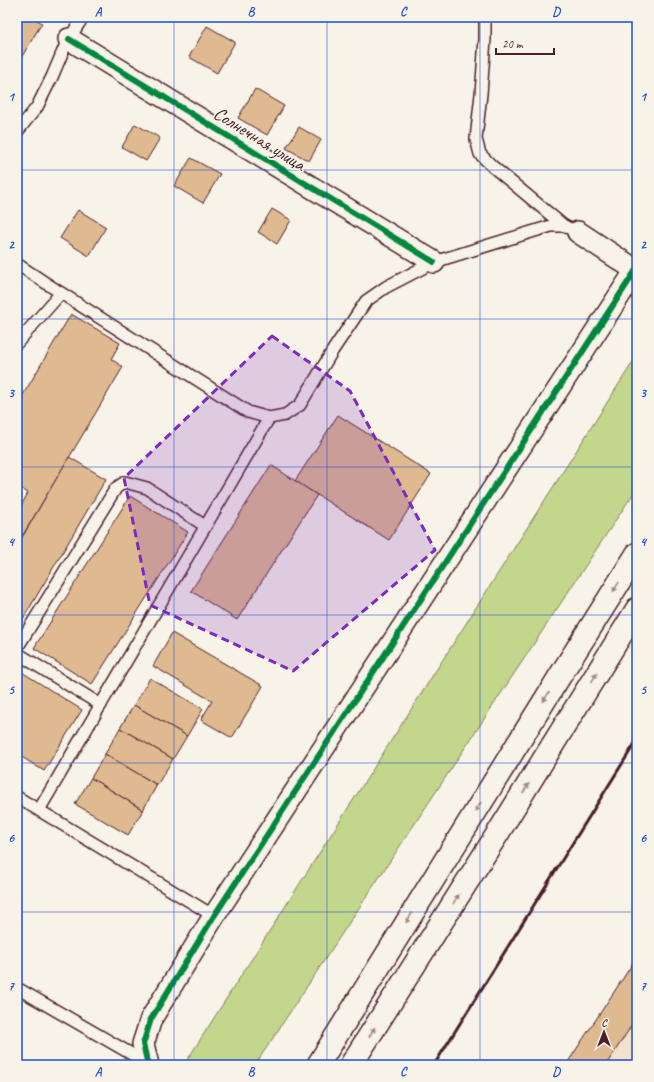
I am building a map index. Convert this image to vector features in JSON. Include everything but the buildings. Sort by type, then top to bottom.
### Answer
[{"type":"main road","points":[[318,1065],[558,678],[637,554]]},
{"type":"main road","points":[[351,1065],[637,610]]},
{"type":"street","name":"Солнечная улица","points":[[70,39],[434,262]]},
{"type":"street","points":[[148,1064],[143,1044],[150,1019],[214,916],[636,270],[571,229]]},
{"type":"lane","points":[[17,132],[37,107],[70,39],[83,17]]},
{"type":"lane","points":[[485,17],[481,94],[476,139],[480,154],[492,166],[571,229]]},
{"type":"lane","points":[[17,264],[248,412],[268,418],[285,415],[300,405],[333,350],[366,301],[386,287],[434,262],[551,226],[571,229]]},
{"type":"lane","points":[[17,343],[61,293]]},
{"type":"lane","points":[[39,810],[268,418]]},
{"type":"lane","points":[[17,648],[116,488],[126,482],[146,488],[205,526]]},
{"type":"lane","points":[[17,653],[101,705]]},
{"type":"lane","points":[[17,796],[214,916]]},
{"type":"lane","points":[[20,993],[148,1064]]},
{"type":"highlighted area","points":[[272,336],[350,391],[435,550],[293,671],[150,605],[124,478]]},
{"type":"shaded area","points":[[637,971],[637,1065],[581,1065]]},
{"type":"green space","points":[[637,359],[637,488],[255,1065],[184,1065],[633,362]]},
{"type":"railway","points":[[434,1065],[637,740]]},
{"type":"cycle path","points":[[69,39],[434,262]]},
{"type":"cycle path","points":[[148,1065],[143,1044],[151,1019],[214,916],[636,270]]}]
